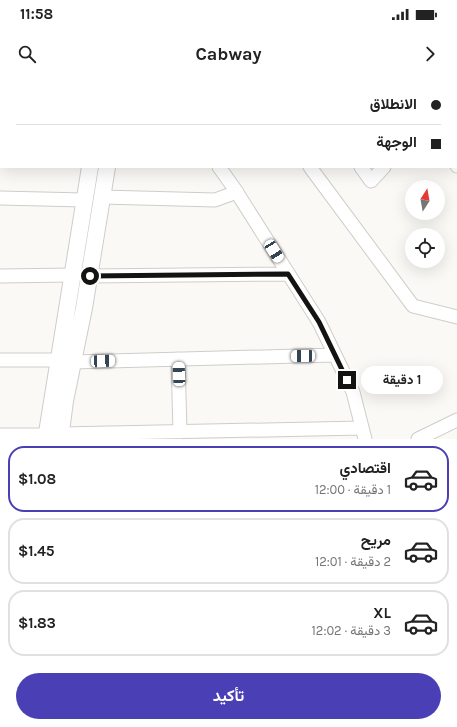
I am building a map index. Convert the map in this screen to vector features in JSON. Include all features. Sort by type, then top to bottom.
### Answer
[{"type":"street","points":[[53,437],[66,361],[73,275],[90,168]]},
{"type":"street","points":[[66,361],[90,276],[107,168]]},
{"type":"street","points":[[0,435],[53,437],[180,432],[363,433],[354,392],[334,355],[319,322],[237,192],[220,168]]},
{"type":"street","points":[[311,168],[413,306],[457,317]]},
{"type":"street","points":[[362,168],[371,181],[383,168]]},
{"type":"street","points":[[102,197],[215,200],[237,192]]},
{"type":"street","points":[[0,198],[84,200]]},
{"type":"street","points":[[90,276],[288,274]]},
{"type":"street","points":[[0,276],[73,275]]},
{"type":"street","points":[[0,360],[66,361],[334,355]]},
{"type":"street","points":[[178,359],[180,432]]},
{"type":"street","points":[[418,439],[457,420]]},
{"type":"route","points":[[90,276],[288,274],[319,322],[347,380]]}]
